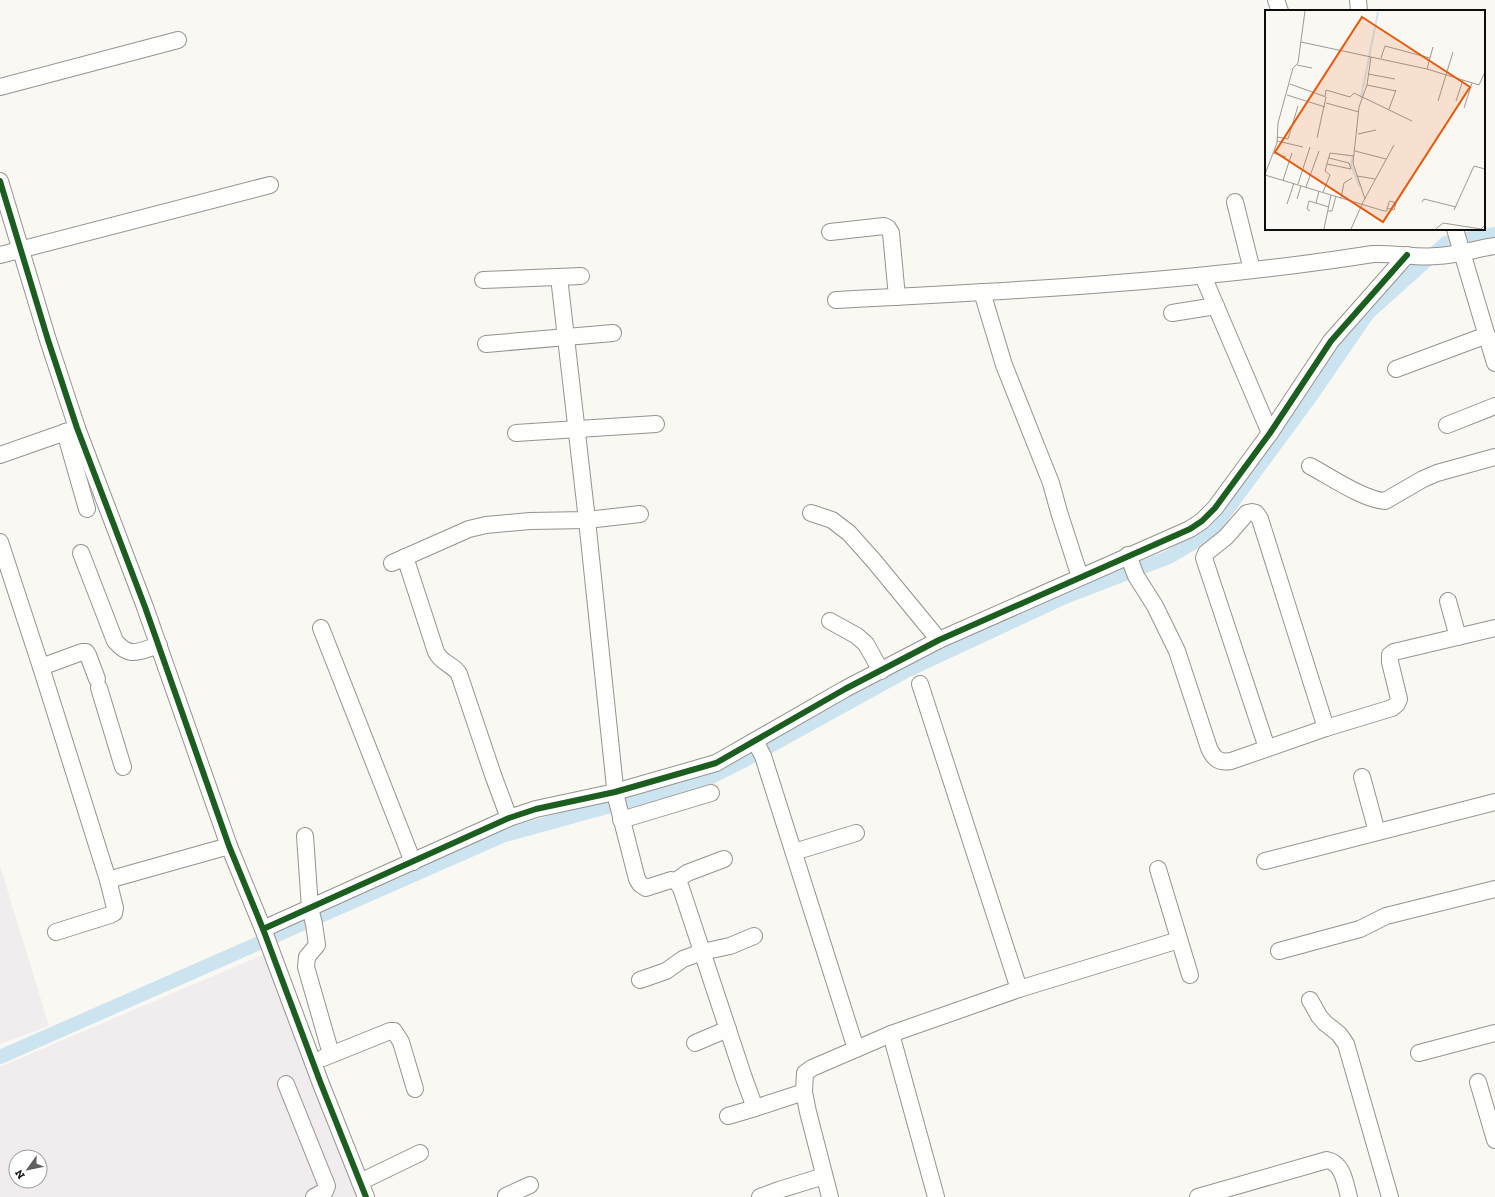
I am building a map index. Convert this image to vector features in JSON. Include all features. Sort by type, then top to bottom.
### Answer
[{"type":"street","points":[[1276,0],[1280,10]]},
{"type":"street","points":[[1358,0],[1359,10]]},
{"type":"street","points":[[0,87],[178,40]]},
{"type":"street","points":[[0,181],[71,430],[87,508]]},
{"type":"street","points":[[0,256],[270,185]]},
{"type":"street","points":[[1235,202],[1252,270]]},
{"type":"street","points":[[830,232],[884,226],[888,228],[891,233],[897,297]]},
{"type":"street","points":[[836,300],[982,292],[1203,276],[1373,254],[1390,253],[1437,256],[1459,241],[1495,246]]},
{"type":"street","points":[[1459,241],[1495,363]]},
{"type":"street","points":[[618,805],[716,763],[758,748],[845,689],[940,640],[1080,576],[1129,558],[1190,529],[1202,521],[1215,508],[1270,433],[1331,341],[1410,255]]},
{"type":"street","points":[[483,280],[581,276]]},
{"type":"street","points":[[1203,276],[1270,433]]},
{"type":"street","points":[[559,277],[618,805],[636,879],[646,888],[671,880],[676,881],[687,873],[724,859]]},
{"type":"street","points":[[982,292],[1004,364],[1051,484],[1080,576]]},
{"type":"street","points":[[1172,312],[1216,306]]},
{"type":"street","points":[[486,344],[613,333]]},
{"type":"street","points":[[1396,369],[1487,335]]},
{"type":"street","points":[[1447,425],[1495,406]]},
{"type":"street","points":[[516,433],[656,424]]},
{"type":"street","points":[[0,455],[71,430]]},
{"type":"street","points":[[71,430],[159,645],[229,846],[366,1197]]},
{"type":"street","points":[[1310,466],[1362,494],[1385,501],[1423,479],[1437,473],[1495,457]]},
{"type":"street","points":[[811,513],[832,520],[849,533],[940,640]]},
{"type":"street","points":[[1266,748],[1204,558],[1206,553],[1226,536],[1247,513],[1256,513],[1260,519],[1326,728]]},
{"type":"street","points":[[509,818],[459,674],[454,668],[442,661],[436,652],[398,560],[469,529],[486,525],[530,521],[587,520],[640,514]]},
{"type":"street","points":[[0,542],[108,880],[115,908],[114,913],[56,932]]},
{"type":"street","points":[[82,553],[115,642],[122,650],[131,653],[159,645]]},
{"type":"street","points":[[1129,558],[1136,576],[1155,606],[1176,651],[1213,757],[1223,762],[1231,761],[1326,728],[1392,708],[1397,704],[1399,699],[1390,662],[1390,655],[1394,652],[1495,628]]},
{"type":"street","points":[[1448,600],[1458,637]]},
{"type":"street","points":[[830,621],[857,636],[866,644],[881,671]]},
{"type":"street","points":[[321,628],[412,862]]},
{"type":"street","points":[[41,667],[82,652],[86,652],[98,684],[123,767]]},
{"type":"street","points":[[920,684],[1019,989]]},
{"type":"street","points":[[758,748],[794,852],[856,1049]]},
{"type":"street","points":[[1362,778],[1377,832]]},
{"type":"street","points":[[265,936],[312,916],[412,862],[509,818],[536,809],[618,805],[711,793]]},
{"type":"street","points":[[1265,861],[1495,802]]},
{"type":"street","points":[[794,852],[856,833]]},
{"type":"street","points":[[305,836],[312,916],[317,945],[307,957],[306,967],[331,1054]]},
{"type":"street","points":[[108,880],[229,846]]},
{"type":"street","points":[[1158,869],[1190,975]]},
{"type":"street","points":[[676,881],[680,888],[755,1108]]},
{"type":"street","points":[[1279,951],[1360,929],[1386,916],[1495,889]]},
{"type":"street","points":[[640,980],[666,971],[683,959],[702,952],[730,946],[754,936]]},
{"type":"street","points":[[830,1197],[804,1092],[805,1073],[812,1068],[891,1034],[1019,989],[1179,940]]},
{"type":"street","points":[[1310,1000],[1325,1024],[1339,1034],[1346,1044],[1390,1197]]},
{"type":"street","points":[[696,1043],[728,1029]]},
{"type":"street","points":[[313,1063],[331,1054],[390,1031],[394,1032],[401,1042],[415,1089]]},
{"type":"street","points":[[1419,1053],[1495,1033]]},
{"type":"street","points":[[891,1034],[936,1197]]},
{"type":"street","points":[[1478,1082],[1495,1140]]},
{"type":"street","points":[[286,1084],[327,1186],[326,1191],[314,1197]]},
{"type":"street","points":[[728,1116],[804,1092]]},
{"type":"street","points":[[360,1182],[420,1153]]},
{"type":"street","points":[[1198,1197],[1327,1160],[1333,1161],[1337,1166],[1342,1175],[1349,1197]]},
{"type":"street","points":[[760,1197],[824,1176]]},
{"type":"street","points":[[506,1196],[530,1185]]},
{"type":"shaded area","points":[[0,866],[49,1026],[0,1044]]},
{"type":"shaded area","points":[[267,953],[359,1197],[0,1197],[0,1067]]},
{"type":"waterway","points":[[0,1057],[502,836],[705,780],[743,761],[904,672],[1065,597],[1169,557],[1210,533],[1311,396],[1368,313],[1446,243],[1495,234]]},
{"type":"cycle path","points":[[0,181],[48,340],[77,428],[145,607],[229,846],[263,929],[321,1084],[366,1197]]},
{"type":"cycle path","points":[[263,929],[509,818],[536,809],[615,792],[716,763],[845,689],[939,640],[1190,529],[1202,521],[1215,508],[1270,433],[1331,341],[1407,255]]}]
